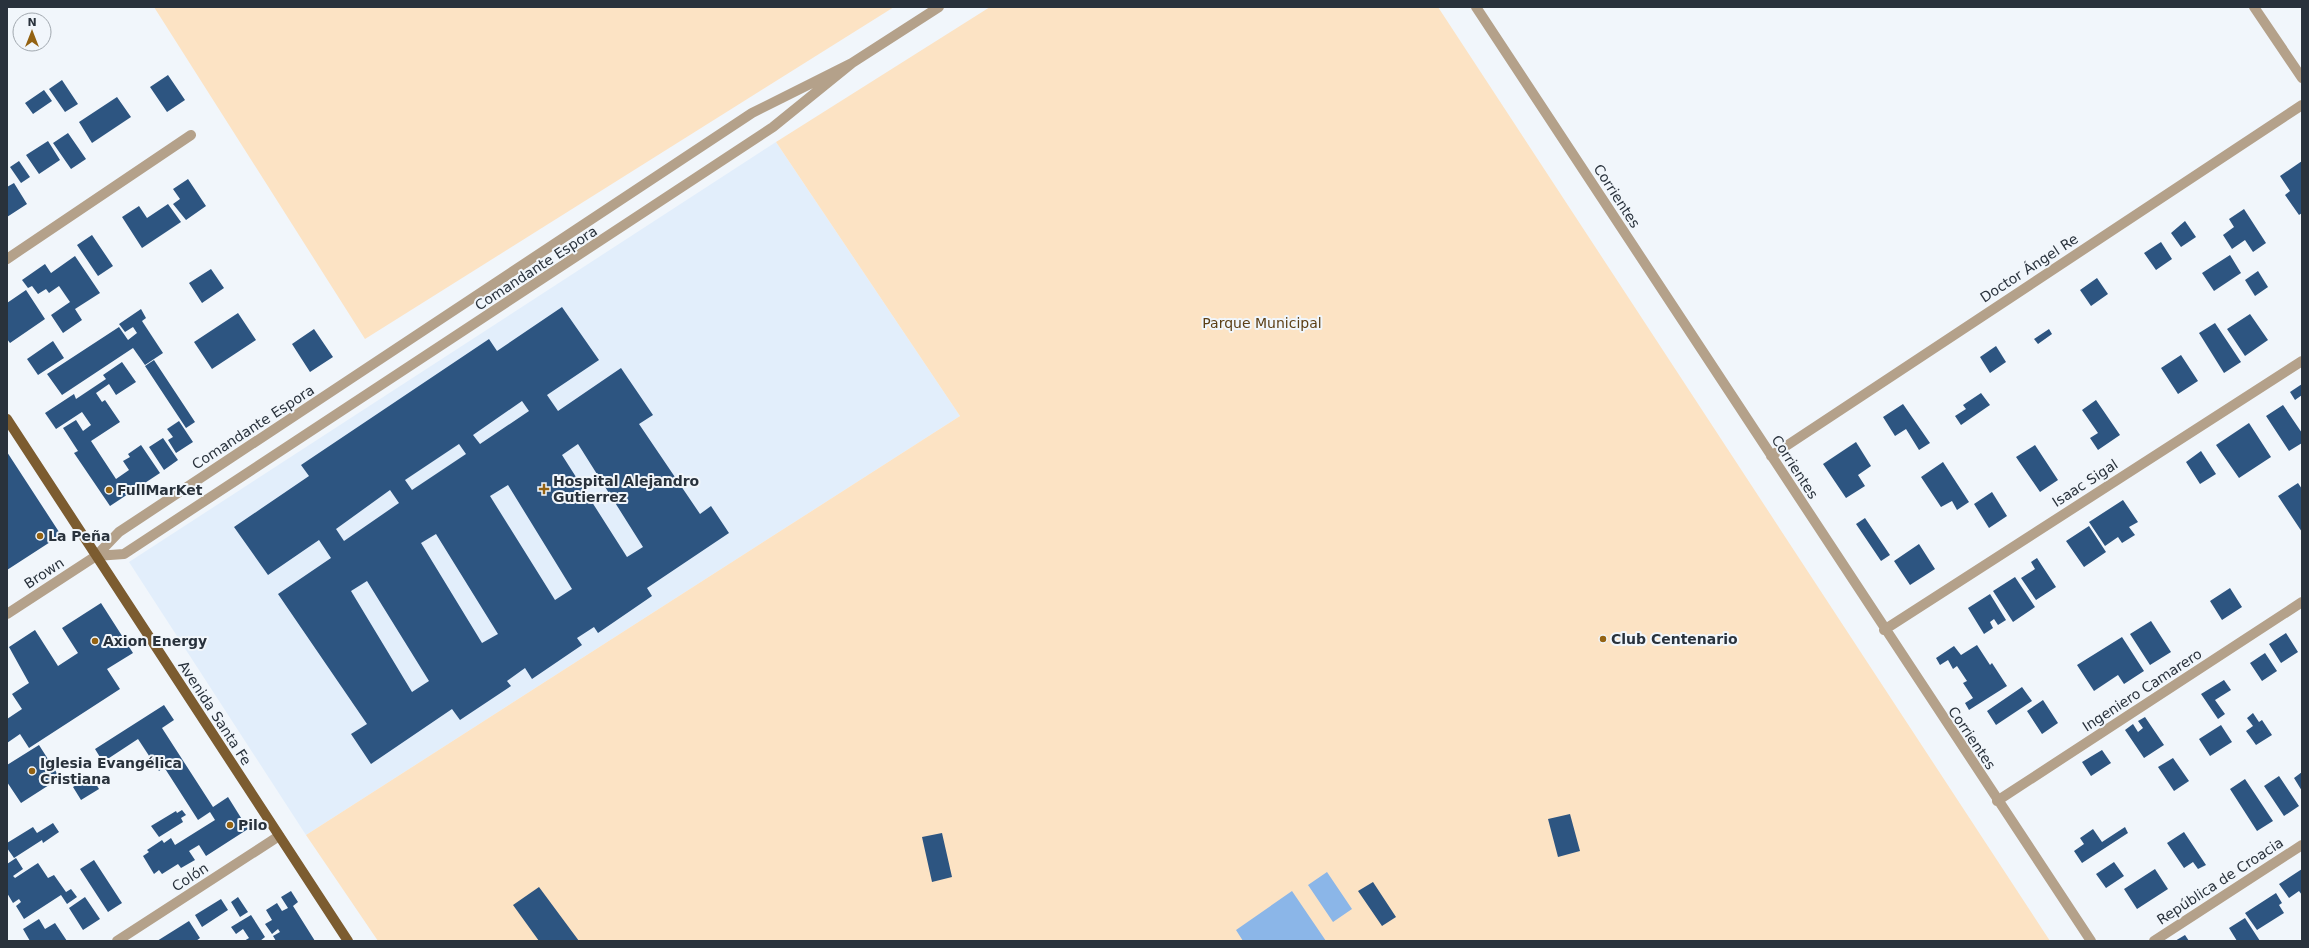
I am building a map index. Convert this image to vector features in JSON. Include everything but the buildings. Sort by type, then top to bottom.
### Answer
[{"type":"main road","name":"Avenida Santa Fe","points":[[7,419],[348,941]]},
{"type":"street","name":"Comandante Espora","points":[[96,556],[119,532],[752,113],[852,63],[939,7]]},
{"type":"street","name":"Corrientes","points":[[1476,7],[1884,630],[2091,941]]},
{"type":"street","points":[[2254,7],[2302,78]]},
{"type":"street","name":"Comandante Espora","points":[[96,556],[124,554],[310,433],[773,127],[852,63]]},
{"type":"street","name":"Doctor Ángel Re","points":[[1771,456],[2302,104]]},
{"type":"street","points":[[7,259],[192,135]]},
{"type":"street","name":"Isaac Sigal","points":[[1884,630],[2302,361]]},
{"type":"street","name":"Brown","points":[[7,614],[96,556]]},
{"type":"street","name":"Ingeniero Camarero","points":[[1997,801],[2302,602]]},
{"type":"street","name":"Colón","points":[[117,941],[279,836]]},
{"type":"street","name":"República de Croacia","points":[[2154,941],[2302,845]]},
{"type":"shaded area","name":"Hospital Alejandro Gutierrez","points":[[776,142],[960,416],[306,835],[129,562]]},
{"type":"green space","points":[[154,7],[894,7],[365,339]]},
{"type":"green space","name":"Parque Municipal","points":[[990,7],[1438,7],[2050,941],[378,941],[306,835],[960,416],[776,142]]},
{"type":"water","points":[[1327,872],[1352,909],[1333,922],[1308,885]]},
{"type":"water","points":[[1292,891],[1326,941],[1243,941],[1236,930]]},
{"type":"place","name":"Hospital Alejandro Gutierrez","points":[[544,489]]},
{"type":"place","name":"FullMarKet","points":[[109,490]]},
{"type":"place","name":"La Peña","points":[[40,536]]},
{"type":"place","name":"Club Centenario","points":[[1603,639]]},
{"type":"place","name":"Axion Energy","points":[[95,641]]},
{"type":"place","name":"Iglesia Evangélica Cristiana","points":[[32,771]]},
{"type":"place","name":"Pilo","points":[[230,825]]}]
